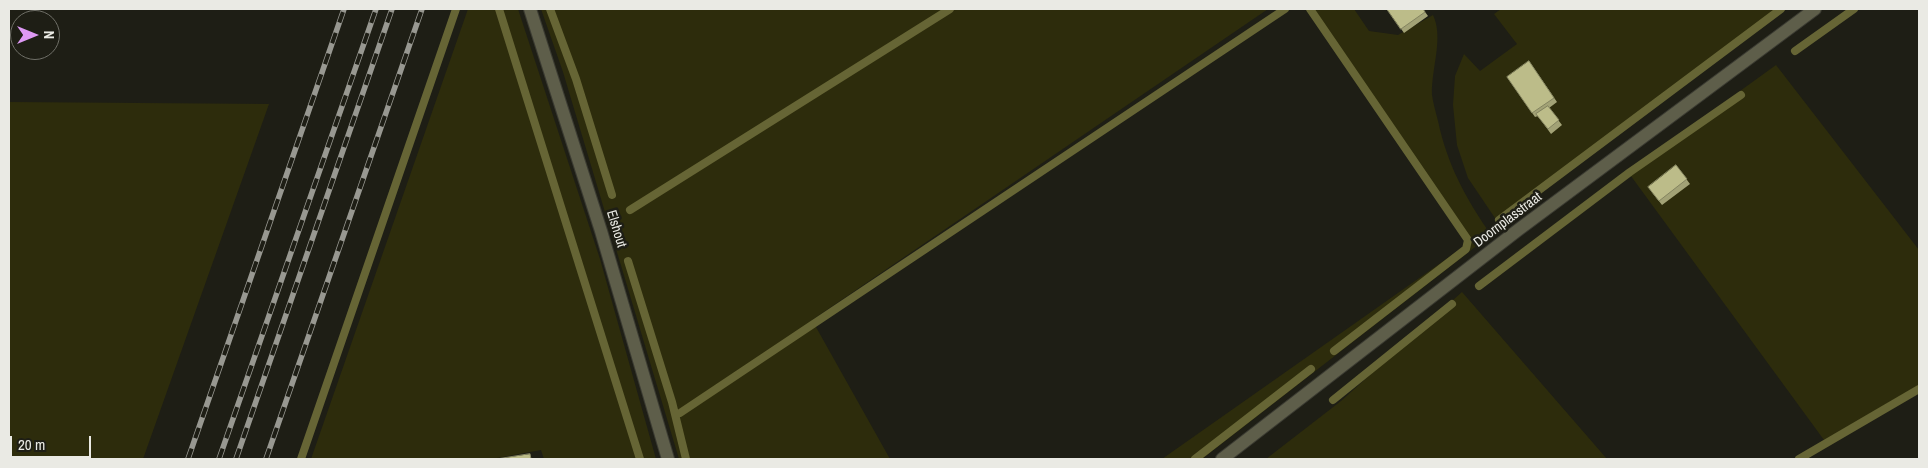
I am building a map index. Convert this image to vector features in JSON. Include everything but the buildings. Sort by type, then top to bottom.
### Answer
[{"type":"street","name":"Elshout","points":[[530,9],[601,231],[668,459]]},
{"type":"street","name":"Doornplasstraat","points":[[1222,459],[1518,230],[1815,9]]},
{"type":"shaded area","points":[[468,9],[518,9],[600,259],[656,459],[544,459],[541,450],[492,459],[311,459]]},
{"type":"shaded area","points":[[541,9],[1268,9],[812,320],[890,459],[679,459],[563,72]]},
{"type":"shaded area","points":[[1310,9],[1354,9],[1369,31],[1398,35],[1433,15],[1437,34],[1432,85],[1434,105],[1451,165],[1471,204],[1487,229],[1479,244],[1202,459],[1162,459],[1469,243]]},
{"type":"shaded area","points":[[1501,9],[1786,9],[1499,224],[1468,178],[1457,145],[1453,105],[1455,76],[1464,54],[1480,71],[1517,44],[1494,14]]},
{"type":"shaded area","points":[[1776,65],[1919,250],[1919,385],[1824,440],[1628,172]]},
{"type":"shaded area","points":[[9,102],[269,104],[143,459],[9,459]]},
{"type":"shaded area","points":[[1462,292],[1607,459],[1266,459],[1341,401]]},
{"type":"waterway","points":[[301,459],[456,9]]},
{"type":"waterway","points":[[499,9],[640,459]]},
{"type":"waterway","points":[[550,9],[576,79],[612,195]]},
{"type":"waterway","points":[[630,210],[950,9]]},
{"type":"waterway","points":[[680,413],[1285,9]]},
{"type":"waterway","points":[[1310,9],[1468,240],[1466,249],[1334,351]]},
{"type":"waterway","points":[[1499,220],[1781,9]]},
{"type":"waterway","points":[[1795,51],[1854,9]]},
{"type":"waterway","points":[[1479,286],[1630,172],[1741,95]]},
{"type":"waterway","points":[[628,261],[672,402],[686,459]]},
{"type":"waterway","points":[[1333,400],[1452,304]]},
{"type":"waterway","points":[[1195,459],[1311,369]]},
{"type":"waterway","points":[[1799,459],[1919,389]]},
{"type":"railway","points":[[188,459],[344,9]]},
{"type":"railway","points":[[219,459],[376,9]]},
{"type":"railway","points":[[236,459],[392,9]]},
{"type":"railway","points":[[266,459],[422,9]]}]
